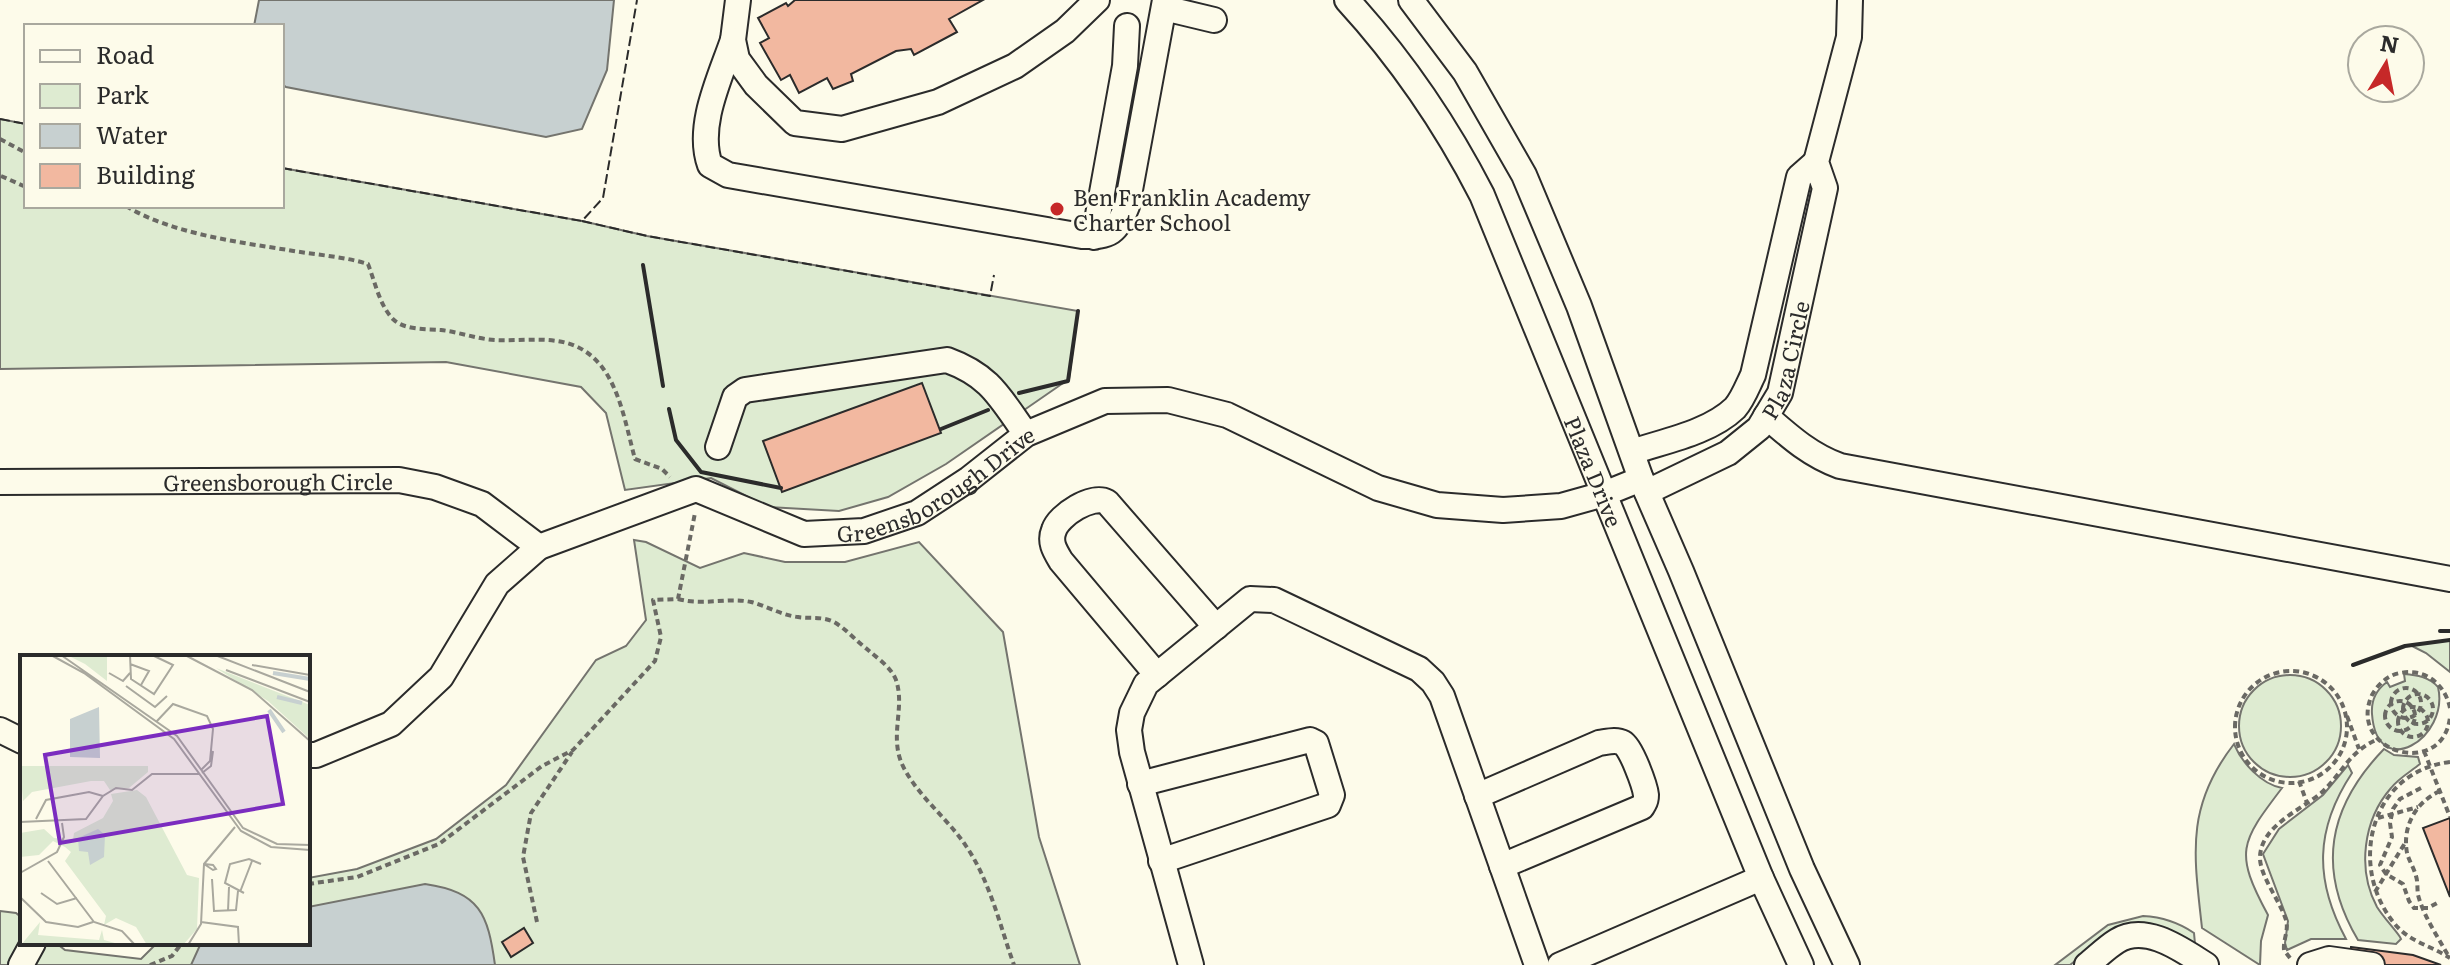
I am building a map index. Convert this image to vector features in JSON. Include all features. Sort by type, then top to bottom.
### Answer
[{"type":"street","points":[[738,0],[733,40],[713,102],[705,141],[710,165],[728,175],[1094,237],[1114,231],[1127,206],[1165,4],[1214,20]]},
{"type":"street","points":[[733,40],[737,59],[756,85],[795,123],[842,129],[938,102],[1015,66],[1065,31],[1097,0]]},
{"type":"street","name":"Plaza Drive","points":[[1347,0],[1383,39],[1409,74],[1469,170],[1503,244],[1761,878],[1801,965]]},
{"type":"street","name":"Plaza Drive","points":[[1411,0],[1465,72],[1524,175],[1579,306],[1644,486],[1802,869],[1847,965]]},
{"type":"street","name":"Plaza Circle","points":[[1632,452],[1702,428],[1735,407],[1753,375],[1799,177],[1816,162],[1849,37],[1850,0]]},
{"type":"street","points":[[1094,237],[1125,66],[1127,26]]},
{"type":"street","name":"Plaza Circle","points":[[1644,486],[1728,453],[1759,428],[1780,393],[1825,188],[1816,162]]},
{"type":"street","points":[[718,447],[735,397],[745,390],[947,360],[969,368],[992,385],[1026,434]]},
{"type":"street","name":"Greensborough Drive","points":[[310,755],[391,724],[441,677],[497,584],[539,547],[696,489],[804,534],[864,531],[917,513],[969,479],[1026,434],[1105,401],[1168,400],[1227,415],[1378,488],[1437,505],[1469,509],[1561,506],[1644,486]]},
{"type":"street","points":[[1766,416],[1801,448],[1840,466],[2450,579]]},
{"type":"street","name":"Greensborough Circle","points":[[0,482],[399,480],[435,487],[482,504],[539,547]]},
{"type":"street","points":[[1157,675],[1054,551],[1052,541],[1056,525],[1087,501],[1101,499],[1107,502],[1216,627]]},
{"type":"street","points":[[1191,965],[1140,784],[1129,730],[1132,713],[1146,684],[1250,599],[1274,600],[1419,669],[1433,682],[1442,696],[1537,965]]},
{"type":"street","points":[[0,730],[20,740]]},
{"type":"street","points":[[1140,784],[1310,740],[1316,743],[1332,795],[1328,805],[1161,861]]},
{"type":"street","points":[[1477,796],[1612,740],[1621,741],[1628,747],[1646,792],[1642,807],[1502,866]]},
{"type":"street","points":[[1560,965],[1761,878]]},
{"type":"street","points":[[2087,965],[2120,939],[2138,936],[2157,937],[2206,965]]},
{"type":"street","points":[[21,965],[32,945]]},
{"type":"street","points":[[2310,965],[2329,959],[2372,965]]},
{"type":"path","points":[[0,139],[24,152]]},
{"type":"path","points":[[1,176],[24,186]]},
{"type":"path","points":[[678,599],[695,604],[750,602],[776,613],[819,617],[835,623],[888,667],[898,690],[895,739],[903,767],[921,794],[948,820],[969,849],[984,878],[1014,965]]},
{"type":"path","points":[[2344,710],[2347,728],[2344,746],[2322,773],[2299,781],[2286,783],[2268,778],[2252,767],[2241,752],[2235,734],[2236,715],[2243,697],[2256,683],[2272,674],[2290,671],[2308,674],[2324,682],[2336,694],[2344,710],[2359,749]]},
{"type":"path","points":[[2450,708],[2441,687],[2432,678],[2420,673],[2395,674],[2382,682],[2373,693],[2369,721],[2378,739],[2396,752],[2410,754],[2435,745],[2444,735],[2450,717]]},
{"type":"path","points":[[2416,715],[2405,702],[2391,705],[2386,710],[2385,720],[2391,728],[2407,736],[2417,736],[2426,730],[2433,713],[2432,703],[2426,696],[2408,689],[2399,690],[2392,697],[2391,705],[2393,711],[2414,723],[2428,720]]},
{"type":"path","points":[[2401,731],[2399,717],[2405,702],[2411,695],[2417,694]]},
{"type":"path","points":[[2401,731],[2409,729],[2414,723],[2421,703],[2417,694]]},
{"type":"path","points":[[2403,710],[2420,708],[2428,720]]},
{"type":"path","points":[[2403,710],[2407,719]]},
{"type":"path","points":[[2407,719],[2416,715]]},
{"type":"path","points":[[2296,965],[2284,950],[2286,921],[2260,862],[2260,854],[2271,832],[2287,816],[2322,792],[2359,749],[2378,739]]},
{"type":"path","points":[[537,922],[523,857],[531,813],[573,750]]},
{"type":"path","points":[[2424,751],[2450,817]]},
{"type":"path","points":[[2337,757],[2347,760]]},
{"type":"path","points":[[2450,762],[2417,771],[2394,789],[2378,818],[2370,850],[2375,892],[2401,932],[2450,958]]},
{"type":"path","points":[[2299,781],[2307,803]]},
{"type":"path","points":[[2421,788],[2400,799],[2392,814],[2392,837],[2380,862],[2386,874],[2403,884],[2411,905],[2423,909],[2437,903]]},
{"type":"path","points":[[2375,892],[2406,840],[2412,816],[2429,796],[2440,791]]},
{"type":"path","points":[[2378,818],[2418,807]]},
{"type":"path","points":[[2406,840],[2407,855],[2417,877],[2417,892],[2423,909],[2450,958]]},
{"type":"path","points":[[150,965],[172,956],[180,945]]},
{"type":"green space","points":[[0,119],[24,124],[24,208],[284,208],[284,168],[1078,311],[1069,379],[946,464],[888,497],[839,511],[768,507],[711,478],[625,490],[606,413],[581,387],[446,362],[0,369]]},
{"type":"green space","points":[[634,540],[646,542],[700,568],[744,553],[785,562],[845,562],[919,542],[1003,632],[1039,837],[1080,965],[0,965],[0,911],[20,916],[20,945],[59,945],[65,950],[141,959],[155,945],[310,945],[310,878],[357,869],[436,839],[506,785],[596,660],[626,646],[646,620]]},
{"type":"green space","points":[[2450,640],[2450,672],[2410,645]]},
{"type":"green space","points":[[2404,674],[2422,677],[2438,687],[2439,706],[2424,736],[2411,746],[2398,749],[2386,746],[2377,735],[2372,709],[2380,689],[2387,682],[2390,687],[2405,681]]},
{"type":"green space","points":[[2290,675],[2319,683],[2333,697],[2341,726],[2333,755],[2319,769],[2290,777],[2261,769],[2247,755],[2239,726],[2247,697],[2261,683]]},
{"type":"green space","points":[[2234,744],[2253,772],[2282,788],[2257,822],[2246,848],[2250,876],[2268,915],[2261,941],[2260,965],[2202,928],[2196,854],[2200,811],[2218,767]]},
{"type":"green space","points":[[2384,749],[2394,755],[2418,757],[2420,764],[2398,781],[2382,801],[2374,815],[2366,846],[2365,862],[2371,893],[2377,907],[2401,939],[2396,944],[2358,940],[2336,888],[2333,864],[2334,840],[2350,793]]},
{"type":"green space","points":[[2348,765],[2352,773],[2331,814],[2323,855],[2328,896],[2346,939],[2311,939],[2287,950],[2288,921],[2263,854],[2279,829],[2323,795]]},
{"type":"green space","points":[[2143,916],[2182,926],[2194,933],[2195,944],[2172,931],[2146,925],[2108,935],[2070,965],[2055,965],[2108,925]]},
{"type":"water","points":[[259,0],[614,0],[607,70],[582,129],[546,137],[286,87],[284,24],[254,24]]},
{"type":"water","points":[[425,884],[444,888],[458,893],[478,908],[489,932],[495,965],[191,965],[200,945],[310,945],[310,907]]},
{"type":"building","points":[[795,0],[983,0],[949,19],[957,32],[914,55],[911,49],[896,51],[851,74],[853,81],[833,89],[827,78],[799,93],[790,75],[781,80],[760,43],[769,38],[758,18]]},
{"type":"building","points":[[922,383],[941,433],[782,492],[763,441]]},
{"type":"building","points":[[2450,818],[2450,897],[2423,828]]},
{"type":"building","points":[[524,928],[533,943],[511,957],[502,942]]},
{"type":"building","points":[[2351,947],[2413,955],[2441,965],[2349,965]]},
{"type":"fence","points":[[284,168],[582,221],[603,198],[637,0]]},
{"type":"fence","points":[[0,119],[24,124]]},
{"type":"fence","points":[[582,221],[647,236],[990,296],[994,275]]},
{"type":"wall","points":[[643,265],[663,386]]},
{"type":"wall","points":[[1019,393],[1068,381],[1078,311]]},
{"type":"wall","points":[[669,409],[676,440],[701,472],[781,488]]},
{"type":"wall","points":[[941,429],[988,410]]},
{"type":"wall","points":[[2440,631],[2450,631]]},
{"type":"wall","points":[[2353,665],[2405,646],[2450,640]]},
{"type":"place","name":"Ben Franklin Academy Charter School","points":[[1057,209]]}]
